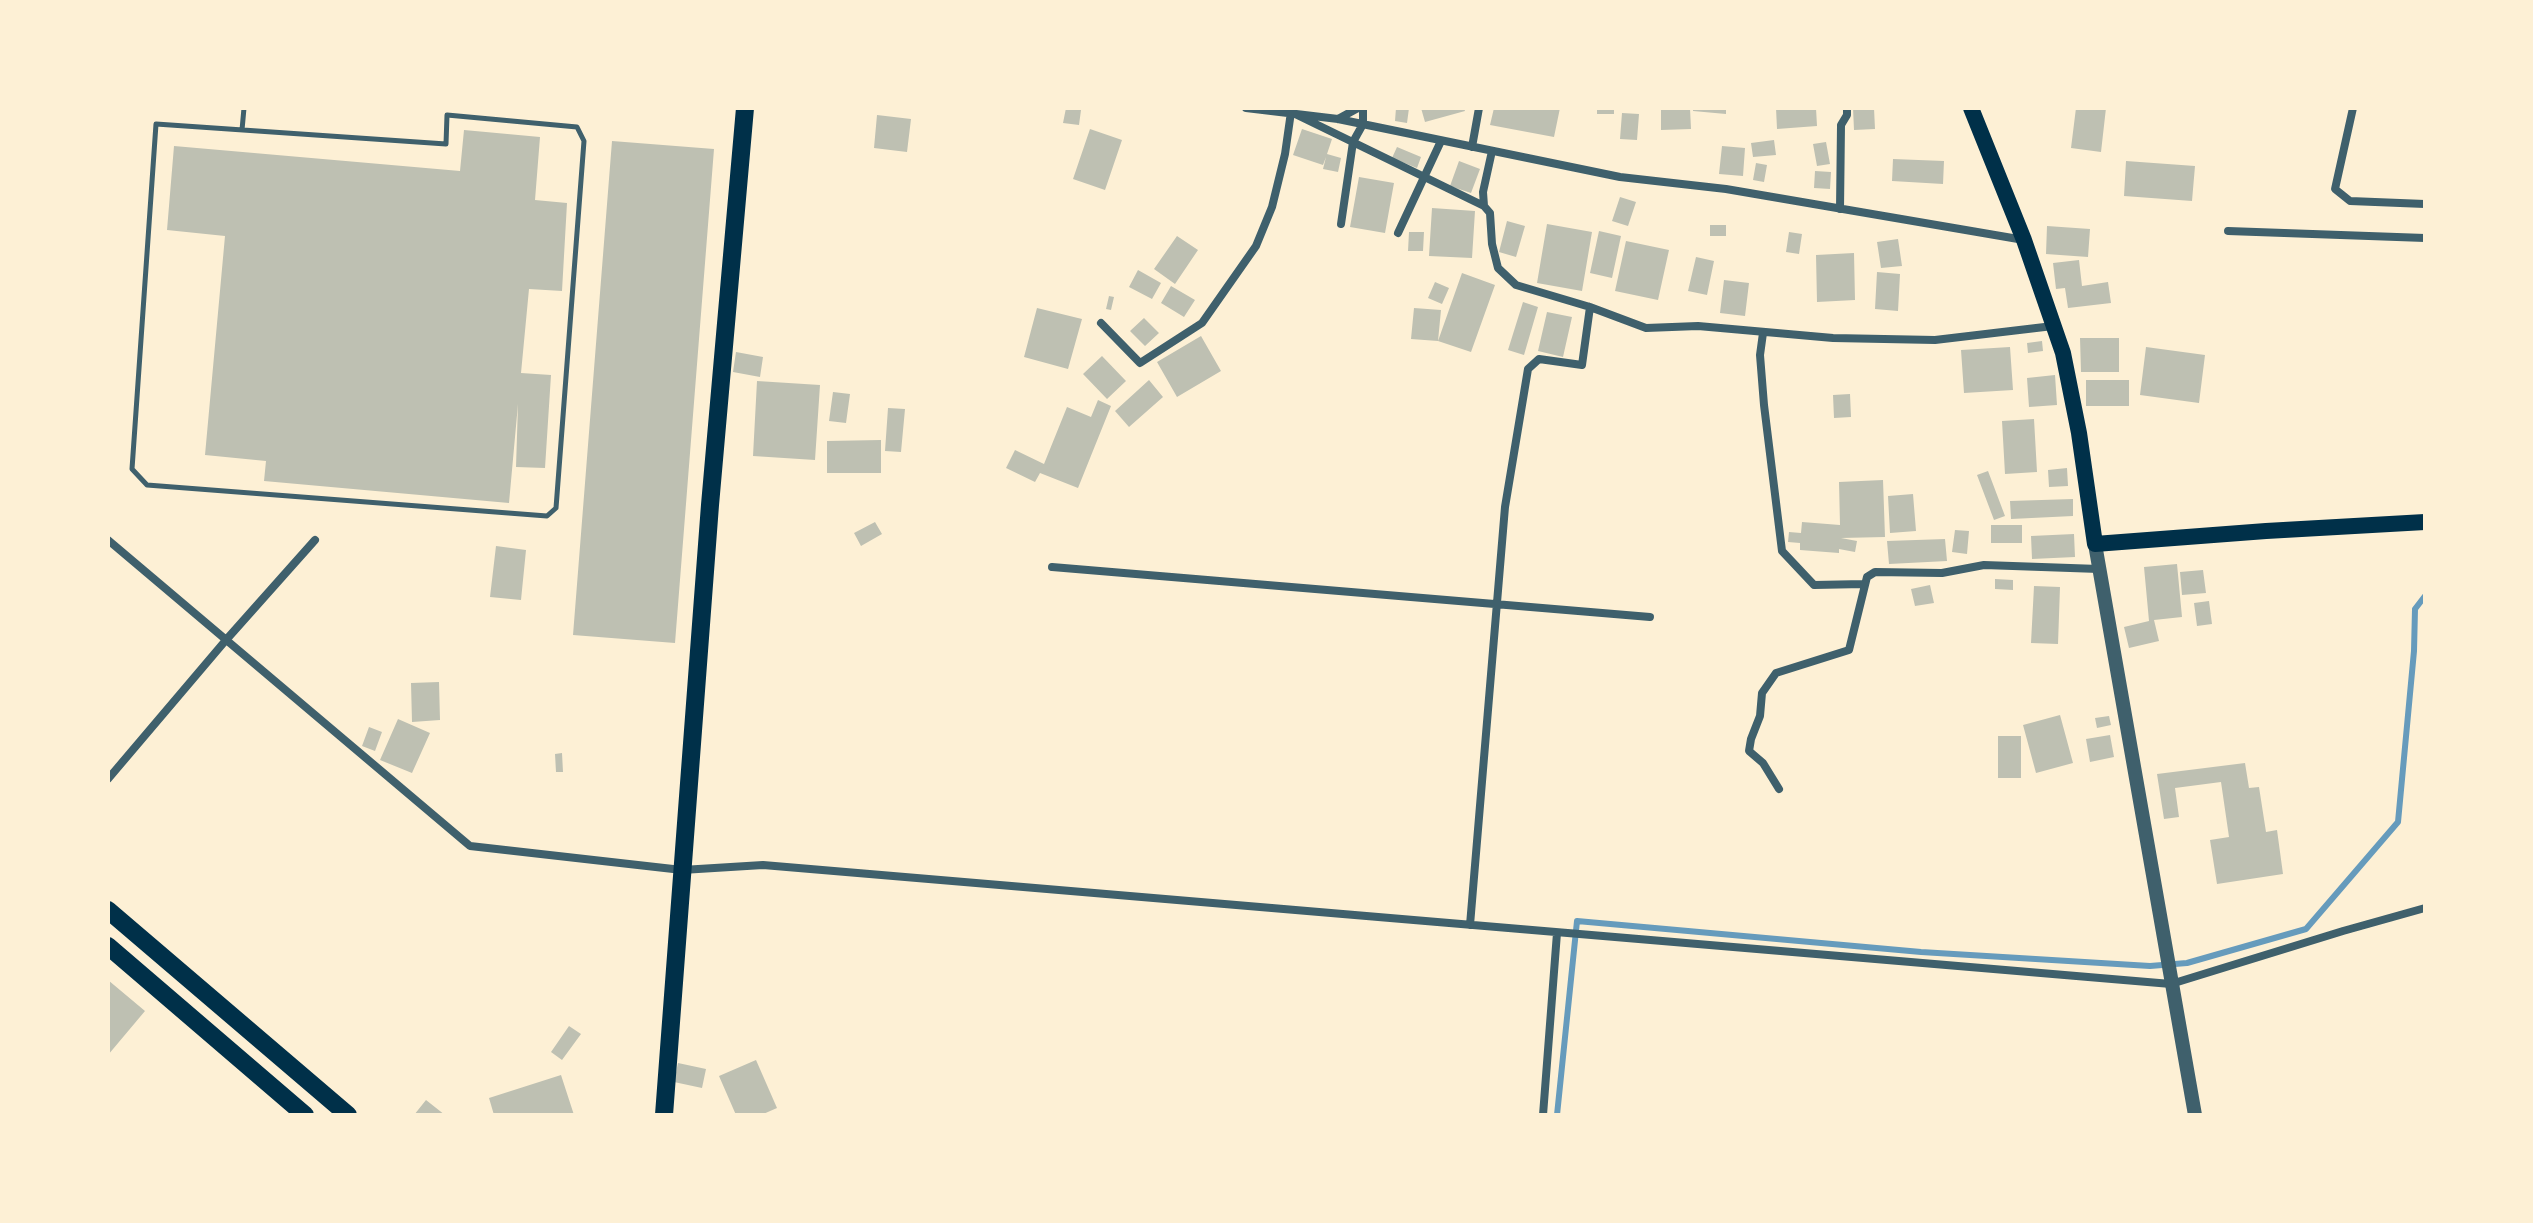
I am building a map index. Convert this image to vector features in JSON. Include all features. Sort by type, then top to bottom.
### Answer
[{"type":"main road","points":[[664,1115],[710,505],[745,108]]},
{"type":"main road","points":[[1971,108],[2024,240],[2063,353],[2079,433],[2095,544],[2425,522]]},
{"type":"main road","points":[[108,910],[348,1115]]},
{"type":"main road","points":[[108,946],[305,1115]]},
{"type":"street","points":[[1246,108],[1338,119],[1620,177],[1726,189],[2024,240]]},
{"type":"street","points":[[1338,119],[1360,108],[1363,124],[1353,142],[1341,224]]},
{"type":"street","points":[[1472,147],[1479,108]]},
{"type":"street","points":[[1840,209],[1841,125],[1847,108]]},
{"type":"street","points":[[2353,108],[2335,189],[2350,201],[2425,204]]},
{"type":"street","points":[[1291,112],[1484,206],[1490,213],[1492,244],[1498,268],[1516,285],[1646,328],[1698,326],[1833,338],[1935,340],[2053,326]]},
{"type":"street","points":[[1101,323],[1140,363],[1202,323],[1256,246],[1275,194],[1291,112]]},
{"type":"street","points":[[1398,233],[1441,141]]},
{"type":"street","points":[[1484,206],[1483,192],[1492,151]]},
{"type":"street","points":[[2228,231],[2425,238]]},
{"type":"street","points":[[1470,925],[1505,507],[1528,369],[1539,359],[1582,365],[1590,307]]},
{"type":"street","points":[[1763,333],[1760,355],[1764,405],[1782,551],[1814,585],[1864,584]]},
{"type":"street","points":[[108,540],[470,846],[682,870],[763,865],[2171,984],[2425,908]]},
{"type":"street","points":[[108,779],[315,540]]},
{"type":"street","points":[[2095,544],[2195,1115]]},
{"type":"street","points":[[1779,789],[1763,763],[1749,751],[1760,716],[1762,693],[1776,673],[1849,650],[1867,577],[1875,572],[1942,573],[1984,565],[2099,569]]},
{"type":"street","points":[[1052,567],[1650,617]]},
{"type":"street","points":[[1543,1115],[1557,933]]},
{"type":"lane","points":[[242,130],[244,108]]},
{"type":"lane","points":[[447,115],[577,127],[584,141],[582,171],[556,508],[547,516],[147,485],[132,469],[156,124],[242,130],[446,144],[447,115]]},
{"type":"building","points":[[1066,108],[1081,110],[1079,125],[1063,123]]},
{"type":"building","points":[[1396,108],[1409,108],[1407,123],[1395,121]]},
{"type":"building","points":[[1421,108],[1464,108],[1465,111],[1425,122]]},
{"type":"building","points":[[1494,108],[1560,108],[1554,137],[1490,125]]},
{"type":"building","points":[[1597,108],[1614,108],[1614,114],[1597,114]]},
{"type":"building","points":[[1661,108],[1690,108],[1691,129],[1661,130]]},
{"type":"building","points":[[1693,108],[1726,108],[1726,114],[1693,111]]},
{"type":"building","points":[[1776,108],[1816,108],[1817,126],[1777,129]]},
{"type":"building","points":[[1853,108],[1874,108],[1875,129],[1854,130]]},
{"type":"building","points":[[2076,108],[2106,108],[2101,152],[2071,148]]},
{"type":"building","points":[[1622,113],[1639,114],[1637,140],[1620,139]]},
{"type":"building","points":[[877,115],[911,119],[907,152],[874,148]]},
{"type":"building","points":[[1090,129],[1122,140],[1105,190],[1073,179]]},
{"type":"building","points":[[1302,129],[1332,139],[1327,154],[1341,158],[1338,172],[1323,169],[1326,157],[1323,165],[1293,155]]},
{"type":"building","points":[[464,130],[540,137],[535,200],[567,203],[562,291],[529,289],[521,373],[551,375],[545,468],[516,467],[518,404],[509,503],[264,481],[266,461],[205,455],[225,236],[167,230],[174,146],[460,171]]},
{"type":"building","points":[[1774,140],[1776,155],[1753,157],[1751,143]]},
{"type":"building","points":[[612,141],[714,149],[675,643],[573,635]]},
{"type":"building","points":[[1826,142],[1830,164],[1817,166],[1813,144]]},
{"type":"building","points":[[1722,146],[1745,148],[1743,176],[1719,174]]},
{"type":"building","points":[[1397,147],[1421,157],[1417,168],[1392,158]]},
{"type":"building","points":[[1893,159],[1944,161],[1943,184],[1892,181]]},
{"type":"building","points":[[1459,161],[1480,169],[1471,193],[1450,186]]},
{"type":"building","points":[[2126,161],[2195,166],[2192,201],[2124,196]]},
{"type":"building","points":[[1756,163],[1767,165],[1764,182],[1753,180]]},
{"type":"building","points":[[1815,171],[1831,172],[1830,189],[1814,188]]},
{"type":"building","points":[[1359,177],[1394,183],[1385,233],[1350,227]]},
{"type":"building","points":[[1620,197],[1636,202],[1628,226],[1612,221]]},
{"type":"building","points":[[1432,208],[1475,211],[1472,258],[1429,256]]},
{"type":"building","points":[[1507,221],[1525,226],[1516,257],[1499,252]]},
{"type":"building","points":[[1547,224],[1592,232],[1582,291],[1537,283]]},
{"type":"building","points":[[1710,225],[1726,225],[1726,236],[1710,236]]},
{"type":"building","points":[[2047,226],[2090,229],[2088,257],[2046,254]]},
{"type":"building","points":[[1599,231],[1621,236],[1612,278],[1590,273]]},
{"type":"building","points":[[1409,232],[1424,232],[1423,251],[1408,251]]},
{"type":"building","points":[[1789,232],[1802,234],[1799,254],[1786,252]]},
{"type":"building","points":[[1177,236],[1198,250],[1175,284],[1154,269]]},
{"type":"building","points":[[1898,239],[1902,266],[1881,268],[1877,242]]},
{"type":"building","points":[[1626,241],[1669,250],[1658,300],[1615,291]]},
{"type":"building","points":[[1854,253],[1855,300],[1817,302],[1816,255]]},
{"type":"building","points":[[1696,257],[1714,261],[1707,295],[1688,291]]},
{"type":"building","points":[[2079,260],[2082,286],[2108,282],[2111,303],[2068,308],[2065,288],[2056,289],[2053,263]]},
{"type":"building","points":[[1138,270],[1161,283],[1152,299],[1129,287]]},
{"type":"building","points":[[1877,272],[1900,274],[1898,311],[1875,309]]},
{"type":"building","points":[[1462,273],[1495,285],[1471,352],[1438,341]]},
{"type":"building","points":[[1724,280],[1749,283],[1745,316],[1720,313]]},
{"type":"building","points":[[1435,282],[1449,288],[1442,304],[1428,298]]},
{"type":"building","points":[[1171,286],[1195,300],[1184,317],[1161,303]]},
{"type":"building","points":[[1109,296],[1114,297],[1111,310],[1106,309]]},
{"type":"building","points":[[1523,302],[1538,307],[1524,355],[1508,350]]},
{"type":"building","points":[[1037,308],[1082,319],[1068,369],[1024,357]]},
{"type":"building","points":[[1414,308],[1441,310],[1438,341],[1411,339]]},
{"type":"building","points":[[1547,312],[1572,317],[1563,357],[1538,351]]},
{"type":"building","points":[[1144,318],[1159,333],[1145,346],[1130,331]]},
{"type":"building","points":[[1201,336],[1221,371],[1177,397],[1157,362]]},
{"type":"building","points":[[2080,338],[2119,338],[2119,372],[2081,372]]},
{"type":"building","points":[[2042,341],[2043,351],[2028,353],[2027,343]]},
{"type":"building","points":[[2010,347],[2013,390],[1964,393],[1961,350]]},
{"type":"building","points":[[2146,347],[2205,355],[2199,403],[2140,395]]},
{"type":"building","points":[[736,352],[763,357],[760,377],[733,372]]},
{"type":"building","points":[[1102,356],[1126,381],[1107,399],[1083,374]]},
{"type":"building","points":[[2055,375],[2057,405],[2029,407],[2027,378]]},
{"type":"building","points":[[1149,380],[1163,397],[1129,427],[1115,411]]},
{"type":"building","points":[[2086,380],[2129,380],[2129,406],[2086,406]]},
{"type":"building","points":[[757,381],[820,385],[815,460],[753,456]]},
{"type":"building","points":[[833,392],[850,394],[846,423],[829,421]]},
{"type":"building","points":[[1850,394],[1851,417],[1834,418],[1833,395]]},
{"type":"building","points":[[1098,400],[1111,406],[1078,488],[1040,473],[1035,482],[1006,468],[1015,450],[1044,464],[1067,407],[1091,417]]},
{"type":"building","points":[[888,408],[905,409],[901,452],[885,451]]},
{"type":"building","points":[[2034,419],[2037,472],[2005,474],[2002,421]]},
{"type":"building","points":[[881,440],[881,473],[827,473],[827,441]]},
{"type":"building","points":[[2067,468],[2068,486],[2049,487],[2048,470]]},
{"type":"building","points":[[1988,471],[2005,516],[1994,520],[1977,475]]},
{"type":"building","points":[[1883,480],[1885,537],[1841,538],[1857,541],[1855,552],[1839,549],[1839,553],[1800,550],[1800,543],[1788,542],[1789,532],[1801,533],[1802,522],[1840,525],[1839,482]]},
{"type":"building","points":[[1913,494],[1916,531],[1890,533],[1888,496]]},
{"type":"building","points":[[2073,499],[2073,516],[2011,519],[2010,501]]},
{"type":"building","points":[[875,522],[882,534],[861,546],[854,533]]},
{"type":"building","points":[[1991,525],[2022,525],[2022,543],[1991,543]]},
{"type":"building","points":[[1955,530],[1969,531],[1967,554],[1952,552]]},
{"type":"building","points":[[2074,534],[2075,557],[2032,559],[2031,536]]},
{"type":"building","points":[[1945,539],[1947,561],[1889,564],[1887,541]]},
{"type":"building","points":[[496,546],[526,550],[521,600],[490,597]]},
{"type":"building","points":[[2177,564],[2182,617],[2154,620],[2159,641],[2129,648],[2124,627],[2149,621],[2144,567]]},
{"type":"building","points":[[2203,570],[2206,593],[2182,595],[2180,572]]},
{"type":"building","points":[[1995,579],[2013,580],[2013,590],[1995,589]]},
{"type":"building","points":[[1930,585],[1934,603],[1915,606],[1911,589]]},
{"type":"building","points":[[2034,586],[2060,587],[2058,644],[2031,643]]},
{"type":"building","points":[[2209,601],[2212,624],[2197,626],[2194,603]]},
{"type":"building","points":[[439,682],[440,720],[412,722],[411,683]]},
{"type":"building","points":[[2060,715],[2073,763],[2036,773],[2023,725]]},
{"type":"building","points":[[2109,716],[2111,725],[2097,728],[2095,718]]},
{"type":"building","points":[[398,719],[430,733],[412,773],[380,760]]},
{"type":"building","points":[[369,727],[382,732],[375,751],[362,746]]},
{"type":"building","points":[[2110,735],[2114,757],[2090,762],[2086,739]]},
{"type":"building","points":[[1998,736],[2021,736],[2021,778],[1998,778]]},
{"type":"building","points":[[562,753],[563,772],[556,772],[555,754]]},
{"type":"building","points":[[2245,763],[2249,788],[2259,787],[2266,832],[2277,830],[2283,874],[2217,884],[2210,840],[2229,837],[2221,782],[2175,788],[2179,817],[2164,819],[2157,774]]},
{"type":"building","points":[[108,980],[145,1011],[108,1055]]},
{"type":"building","points":[[569,1026],[581,1034],[562,1060],[551,1052]]},
{"type":"building","points":[[756,1060],[777,1108],[761,1115],[736,1115],[719,1076]]},
{"type":"building","points":[[678,1063],[706,1069],[702,1088],[674,1082]]},
{"type":"building","points":[[561,1075],[574,1115],[494,1115],[489,1098]]},
{"type":"building","points":[[426,1100],[445,1115],[414,1115]]},
{"type":"waterway","points":[[1557,1115],[1577,921],[1921,952],[2150,966],[2187,963],[2306,929],[2398,822],[2415,609],[2425,596]]}]
